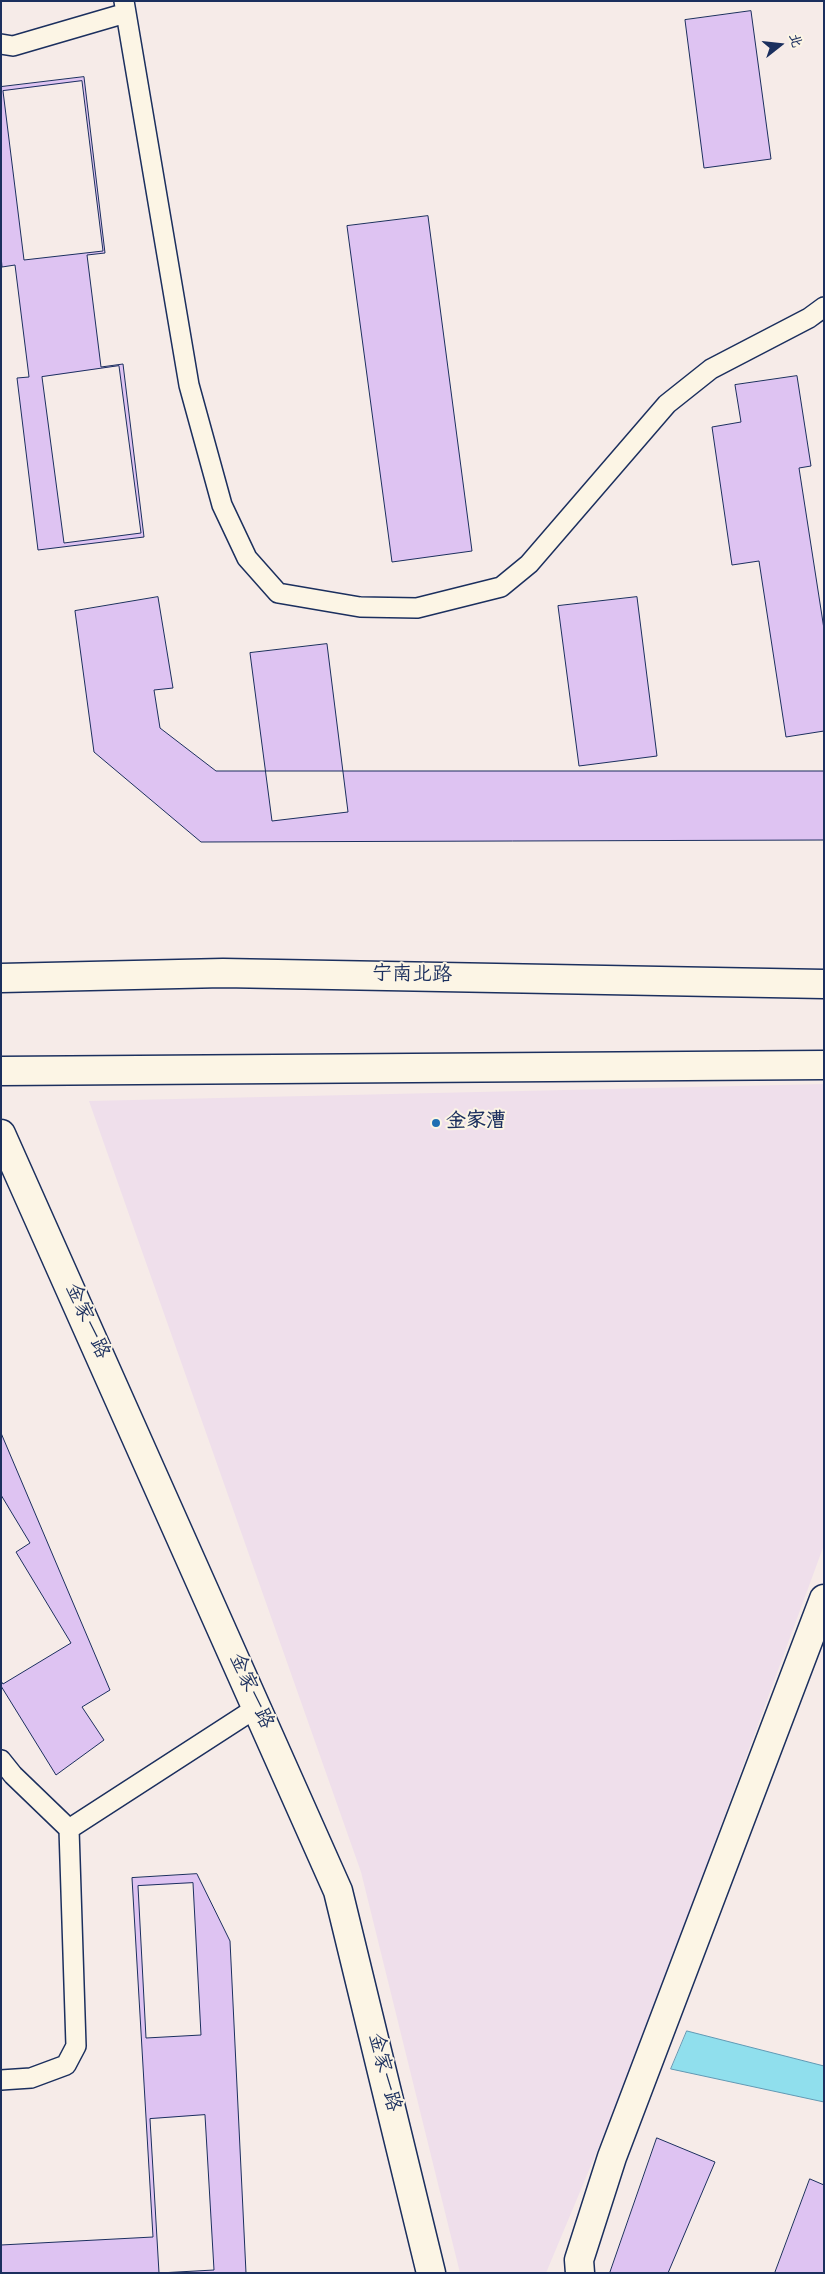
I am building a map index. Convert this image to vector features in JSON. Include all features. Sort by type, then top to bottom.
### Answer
[{"type":"street","name":"宁南北路","points":[[1,978],[223,973],[824,984]]},
{"type":"street","points":[[1,1071],[824,1065]]},
{"type":"street","name":"金家一路","points":[[1,1134],[338,1891],[431,2273]]},
{"type":"street","points":[[580,2273],[579,2260],[612,2157],[824,1599]]},
{"type":"lane","points":[[1,44],[13,46],[125,7],[189,385],[222,505],[247,558],[278,592],[360,607],[417,608],[501,587],[529,564],[667,404],[710,369],[824,308]]},
{"type":"lane","points":[[69,1829],[256,1708]]},
{"type":"lane","points":[[1,1760],[13,1775],[69,1829],[76,2046],[66,2066],[31,2078],[1,2080]]},
{"type":"shaded area","points":[[824,1084],[824,1545],[633,2065],[546,2273],[460,2273],[361,1872],[89,1101]]},
{"type":"water","points":[[687,2031],[824,2066],[824,2102],[671,2069]]},
{"type":"building","points":[[751,11],[771,159],[704,168],[685,20]]},
{"type":"building","points":[[84,77],[105,253],[87,255],[101,367],[123,364],[144,537],[38,550],[17,378],[29,377],[15,265],[2,267],[1,256],[1,87]]},
{"type":"building","points":[[82,81],[103,251],[24,260],[3,91]]},
{"type":"building","points":[[428,216],[472,551],[392,562],[347,226]]},
{"type":"building","points":[[119,366],[141,533],[64,543],[42,377]]},
{"type":"building","points":[[797,376],[811,466],[799,468],[824,629],[824,731],[786,737],[759,561],[732,565],[712,427],[741,422],[735,385]]},
{"type":"building","points":[[158,597],[173,688],[154,690],[160,728],[216,771],[824,771],[824,840],[201,842],[94,752],[75,611]]},
{"type":"building","points":[[637,597],[657,756],[579,766],[558,606]]},
{"type":"building","points":[[327,644],[348,812],[272,821],[250,653]]},
{"type":"building","points":[[1,1433],[110,1690],[82,1707],[104,1740],[56,1775],[1,1686]]},
{"type":"building","points":[[1,1495],[30,1543],[16,1552],[71,1643],[3,1684],[1,1681]]},
{"type":"building","points":[[197,1874],[230,1941],[246,2273],[1,2273],[1,2245],[153,2237],[132,1878]]},
{"type":"building","points":[[193,1883],[201,2035],[146,2038],[138,1886]]},
{"type":"building","points":[[205,2115],[214,2270],[159,2273],[150,2119]]},
{"type":"building","points":[[657,2138],[715,2162],[668,2273],[610,2273]]},
{"type":"building","points":[[810,2179],[824,2185],[824,2273],[775,2273]]},
{"type":"place","name":"金家漕","points":[[436,1123]]}]
